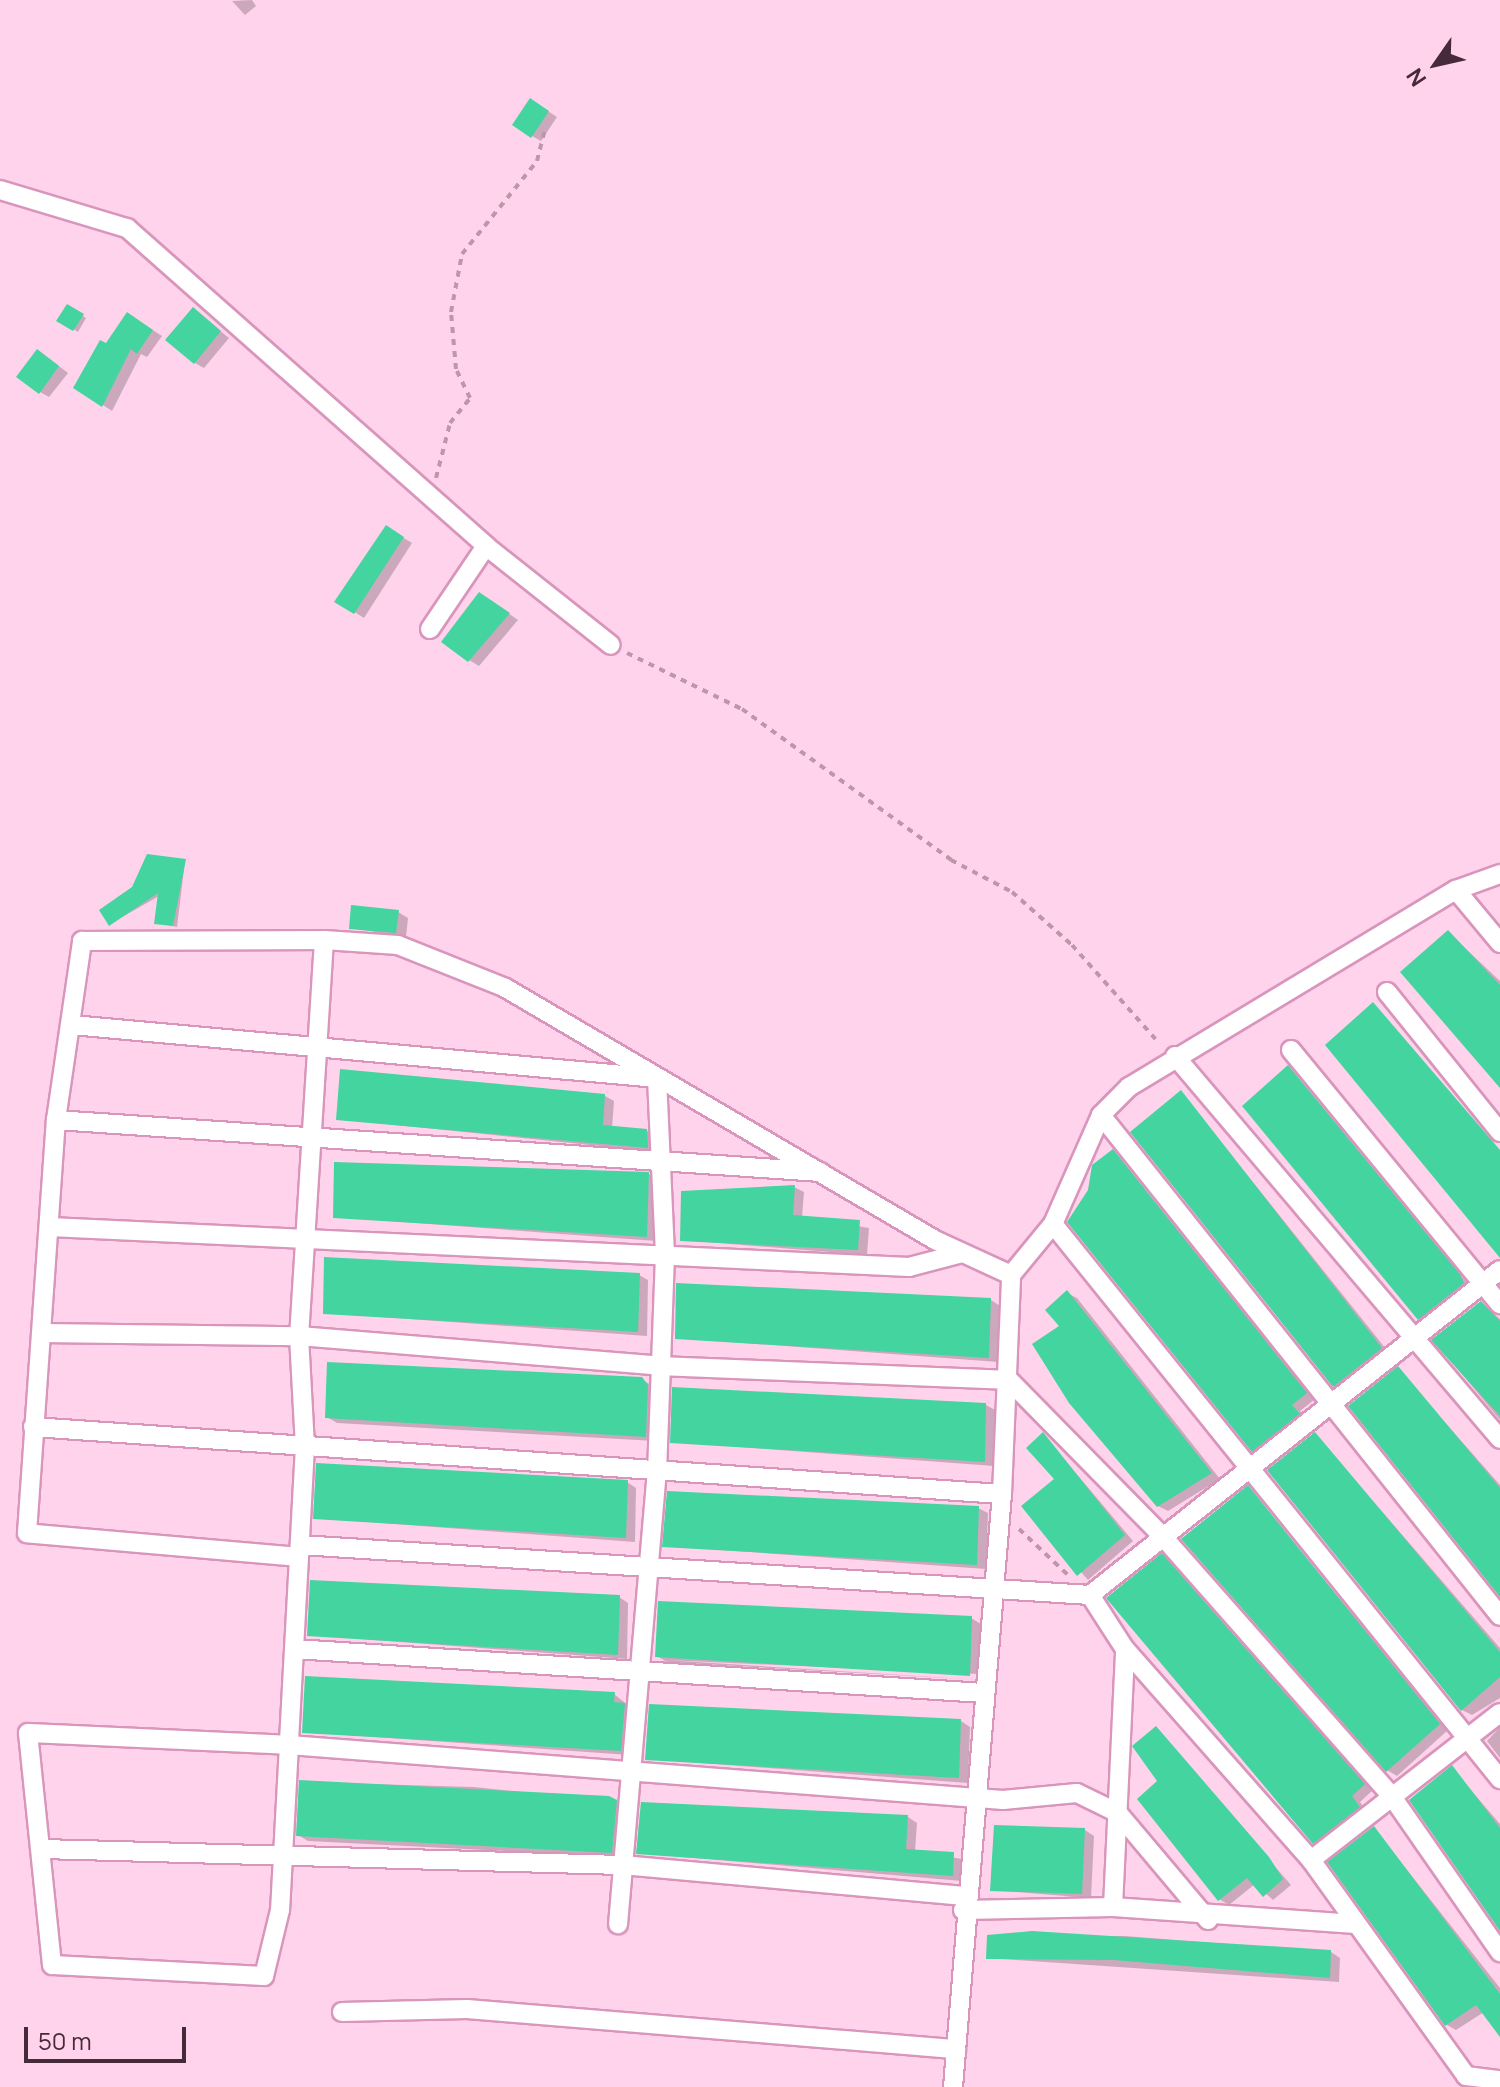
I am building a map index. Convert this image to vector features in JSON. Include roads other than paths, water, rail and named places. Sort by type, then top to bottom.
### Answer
[{"type":"street","points":[[0,190],[127,228],[431,492],[486,546],[611,645]]},
{"type":"street","points":[[430,629],[486,546]]},
{"type":"street","points":[[953,2087],[964,1903],[1001,1503],[1009,1380],[1011,1275],[1053,1224],[1101,1115],[1175,1056],[1456,890],[1500,874]]},
{"type":"street","points":[[1456,890],[1500,943]]},
{"type":"street","points":[[324,940],[299,1336],[305,1446],[299,1551],[289,1745],[283,1854],[264,1976],[52,1965],[28,1733],[289,1745],[974,1797],[1077,1793],[1118,1813],[1208,1920]]},
{"type":"street","points":[[1011,1275],[959,1254],[828,1173],[657,1078],[506,988],[398,945],[324,940],[82,941],[56,1120],[27,1533],[993,1594],[1090,1595],[1165,1539],[1329,1404],[1500,1270]]},
{"type":"street","points":[[1387,992],[1500,1132]]},
{"type":"street","points":[[72,1025],[657,1078]]},
{"type":"street","points":[[1291,1050],[1500,1304]]},
{"type":"street","points":[[1175,1056],[1500,1439]]},
{"type":"street","points":[[618,1924],[657,1470],[665,1255],[657,1078]]},
{"type":"street","points":[[1101,1115],[1500,1616]]},
{"type":"street","points":[[56,1120],[312,1134],[828,1173]]},
{"type":"street","points":[[1053,1224],[1252,1467],[1500,1779]]},
{"type":"street","points":[[50,1227],[917,1268],[959,1254]]},
{"type":"street","points":[[42,1333],[299,1336],[661,1366],[1009,1380],[1165,1539],[1393,1798],[1500,1952]]},
{"type":"street","points":[[33,1427],[657,1470],[1001,1503]]},
{"type":"street","points":[[1090,1595],[1125,1649],[1311,1860],[1466,2076],[1500,2080]]},
{"type":"street","points":[[294,1649],[640,1676],[983,1693]]},
{"type":"street","points":[[1113,1907],[1125,1649]]},
{"type":"street","points":[[1311,1860],[1500,1713]]},
{"type":"street","points":[[42,1849],[623,1865],[964,1903],[1113,1907],[1208,1920],[1355,1924]]},
{"type":"street","points":[[342,2012],[467,2009],[956,2049]]}]
